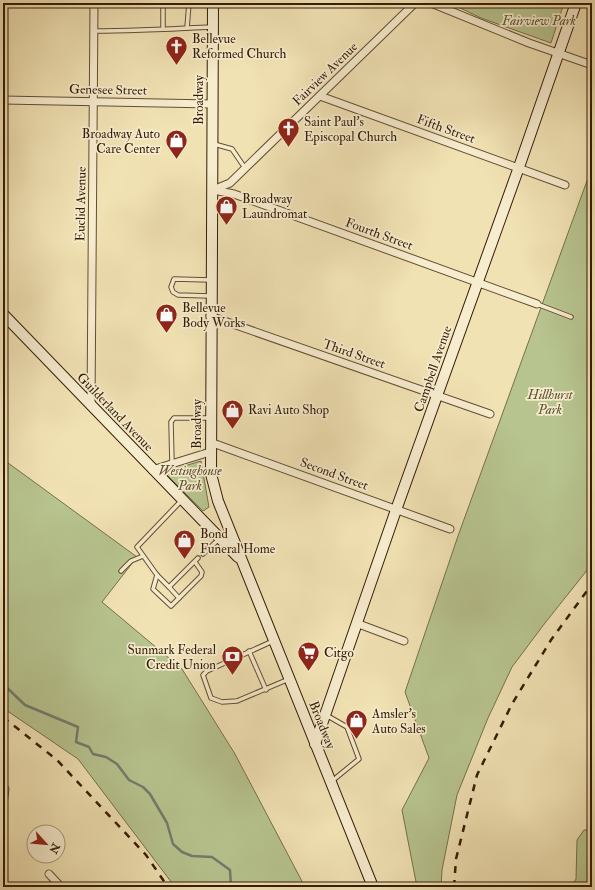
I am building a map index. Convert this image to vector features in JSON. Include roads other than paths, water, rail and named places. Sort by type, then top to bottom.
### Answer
[{"type":"street","name":"Euclid Avenue","points":[[91,406],[94,3]]},
{"type":"street","name":"Broadway","points":[[213,3],[213,190],[210,316],[211,474],[214,488],[242,561],[373,887]]},
{"type":"street","name":"Fairview Avenue","points":[[213,190],[230,183],[416,3]]},
{"type":"street","points":[[430,3],[592,65]]},
{"type":"street","name":"Campbell Avenue","points":[[315,744],[356,623],[576,3]]},
{"type":"street","name":"Fifth Street","points":[[320,96],[519,167],[565,185]]},
{"type":"street","name":"Genesee Street","points":[[3,100],[212,104]]},
{"type":"street","name":"Fourth Street","points":[[213,190],[234,194],[537,304]]},
{"type":"street","name":"Guilderland Avenue","points":[[3,314],[152,470],[242,561]]},
{"type":"street","name":"Third Street","points":[[210,316],[490,414]]},
{"type":"street","points":[[152,470],[172,464],[210,447]]},
{"type":"street","name":"Second Street","points":[[210,447],[450,529]]},
{"type":"street","points":[[356,623],[404,640]]},
{"type":"street","points":[[3,804],[5,789]]},
{"type":"street","points":[[49,874],[61,887]]},
{"type":"lane","points":[[163,3],[163,28]]},
{"type":"lane","points":[[187,28],[189,3]]},
{"type":"lane","points":[[94,31],[153,31],[163,28],[213,27]]},
{"type":"lane","points":[[212,144],[232,149],[245,168]]},
{"type":"lane","points":[[211,280],[174,279],[171,286],[173,292],[178,295],[211,297]]},
{"type":"lane","points":[[537,304],[571,317]]},
{"type":"lane","points":[[172,464],[171,422],[174,418],[210,418]]},
{"type":"lane","points":[[179,598],[157,575],[137,547],[182,500]]},
{"type":"lane","points":[[203,554],[220,538]]},
{"type":"lane","points":[[121,571],[131,561],[143,556]]},
{"type":"lane","points":[[157,575],[153,589],[171,606],[201,576],[202,572],[196,560],[169,587]]},
{"type":"lane","points":[[274,640],[212,667],[203,675],[211,698],[222,702],[237,701],[289,679]]},
{"type":"lane","points":[[249,651],[266,690]]},
{"type":"lane","points":[[325,714],[347,727],[359,759],[330,782]]},
{"type":"waterway","points":[[3,684],[25,705],[78,727],[76,742],[89,747],[93,754],[106,757],[117,764],[129,780],[143,787],[150,794],[167,823],[173,844],[182,852],[192,856],[212,857],[230,870],[231,887]]},
{"type":"railway","points":[[454,887],[456,859],[477,775],[512,704],[551,640],[592,584]]},
{"type":"railway","points":[[3,717],[57,760],[146,855],[168,887]]},
{"type":"place","name":"Bellevue Reformed Church","points":[[177,66]]},
{"type":"place","name":"Saint Paul's Episcopal Church","points":[[289,148]]},
{"type":"place","name":"Broadway Auto Care Center","points":[[176,160]]},
{"type":"place","name":"Broadway Laundromat","points":[[226,226]]},
{"type":"place","name":"Bellevue Body Works","points":[[167,334]]},
{"type":"place","name":"Ravi Auto Shop","points":[[232,430]]},
{"type":"place","name":"Bond Funeral Home","points":[[185,560]]},
{"type":"place","name":"Citgo","points":[[308,672]]},
{"type":"place","name":"Sunmark Federal Credit Union","points":[[232,676]]},
{"type":"place","name":"Amsler's Auto Sales","points":[[357,740]]},
{"type":"park label","name":"Fairview Park","points":[[539,21]]},
{"type":"park label","name":"Hillhurst Park","points":[[550,402]]},
{"type":"park label","name":"Westinghouse Park","points":[[190,478]]}]
